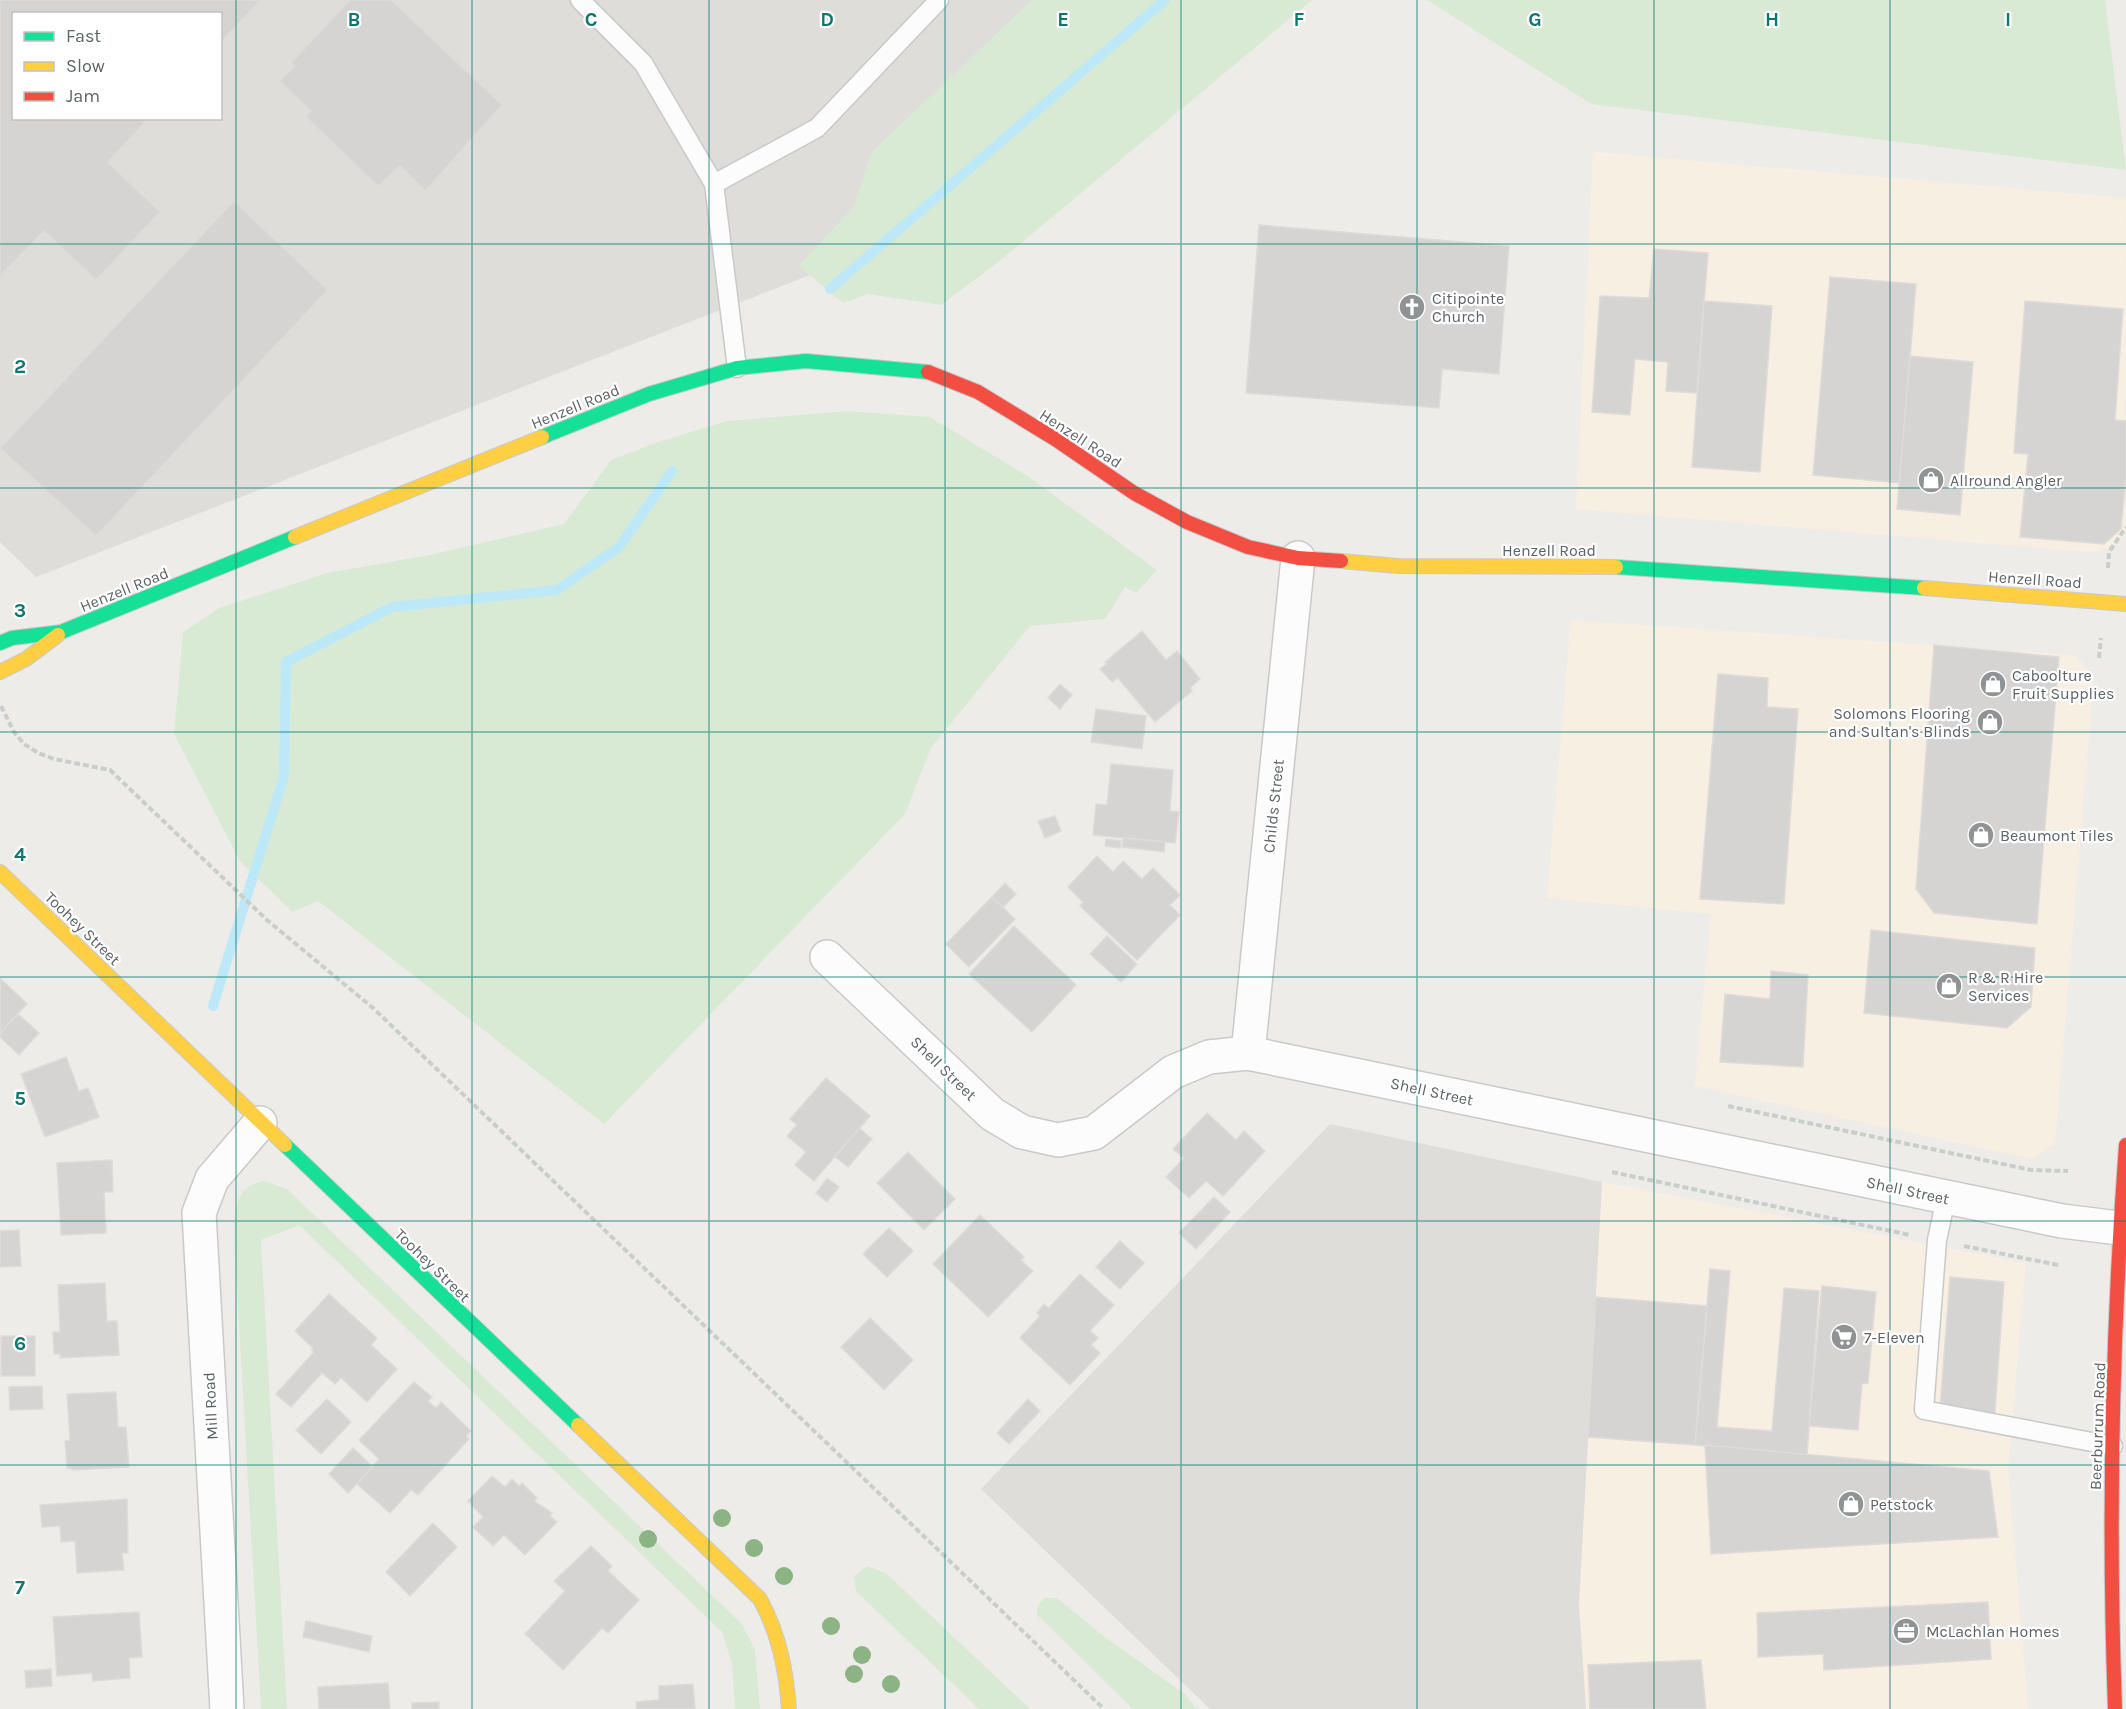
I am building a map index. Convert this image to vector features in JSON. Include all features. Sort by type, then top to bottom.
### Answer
[{"type":"main road","name":"Henzell Road","points":[[0,672],[26,658],[62,632],[649,394],[737,368],[806,361],[922,370],[978,392],[1055,439],[1134,493],[1187,522],[1248,547],[1298,558],[1398,566],[1646,567],[2126,604]]},
{"type":"main road","name":"Henzell Road","points":[[0,643],[12,638],[62,632]]},
{"type":"main road","name":"Toohey Street","points":[[1,870],[260,1123],[760,1599],[774,1624],[784,1653],[789,1709]]},
{"type":"main road","name":"Beerburrum Road","points":[[2115,1709],[2111,1504],[2119,1228],[2126,1145]]},
{"type":"street","name":"Childs Street","points":[[1248,1053],[1298,558]]},
{"type":"street","name":"Shell Street","points":[[827,957],[992,1114],[1022,1132],[1058,1140],[1094,1133],[1173,1072],[1209,1057],[1248,1053],[1946,1198],[2081,1225],[2119,1228]]},
{"type":"street","name":"Mill Road","points":[[227,1709],[199,1213],[212,1179],[260,1123]]},
{"type":"lane","points":[[580,0],[643,63],[714,184],[737,368]]},
{"type":"lane","points":[[714,184],[817,128],[939,0]]},
{"type":"lane","points":[[1946,1198],[1937,1240],[1924,1410],[2113,1446]]},
{"type":"path","points":[[0,702],[14,732],[24,744],[54,759],[110,770],[267,920],[373,1008],[1104,1709]]},
{"type":"path","points":[[1728,1106],[2031,1170],[2068,1171]]},
{"type":"path","points":[[1612,1172],[2058,1265]]},
{"type":"shaded area","points":[[0,0],[1082,0],[856,257],[36,577],[0,542]]},
{"type":"shaded area","points":[[1593,152],[2126,198],[2125,536],[2102,551],[2077,551],[1576,509]]},
{"type":"shaded area","points":[[1571,620],[2075,655],[2094,676],[2055,1144],[2032,1159],[1695,1086],[1711,914],[1547,898]]},
{"type":"shaded area","points":[[1330,1124],[1602,1182],[1579,1604],[1586,1709],[1210,1709],[981,1489]]},
{"type":"shaded area","points":[[1602,1182],[2026,1263],[2008,1469],[2028,1709],[1586,1709],[1579,1604]]},
{"type":"green space","points":[[1032,0],[1312,0],[997,263],[941,305],[868,294],[843,303],[799,266],[854,206],[871,153]]},
{"type":"green space","points":[[1427,0],[2105,0],[2126,170],[1591,104]]},
{"type":"green space","points":[[848,411],[930,417],[1029,477],[1157,570],[1136,593],[1125,587],[1105,619],[1030,626],[931,748],[905,814],[604,1124],[318,901],[292,912],[240,861],[174,734],[183,632],[219,608],[327,573],[430,555],[564,524],[611,460],[658,442],[727,421]]},
{"type":"green space","points":[[264,1181],[287,1189],[742,1624],[755,1650],[760,1709],[735,1709],[732,1664],[722,1632],[299,1225],[261,1240],[287,1709],[261,1709],[234,1236],[238,1201],[247,1188]]},
{"type":"green space","points":[[867,1566],[886,1573],[1030,1709],[979,1709],[856,1591],[854,1576]]},
{"type":"green space","points":[[1044,1598],[1057,1598],[1102,1635],[1185,1694],[1197,1709],[1133,1709],[1037,1615],[1037,1607]]},
{"type":"building","points":[[0,0],[261,0],[222,41],[222,12],[12,12],[12,120],[147,120],[108,162],[160,212],[96,280],[44,231],[0,276]]},
{"type":"building","points":[[350,0],[391,0],[502,105],[425,191],[400,166],[378,186],[306,117],[311,111],[280,81],[295,66],[291,63]]},
{"type":"building","points":[[234,201],[328,290],[96,536],[0,448]]},
{"type":"building","name":"Citipointe Church","points":[[1259,225],[1509,246],[1499,374],[1442,369],[1439,408],[1246,393]]},
{"type":"building","points":[[1654,249],[1708,253],[1697,393],[1666,391],[1668,362],[1635,359],[1630,415],[1592,412],[1600,296],[1649,298]]},
{"type":"building","points":[[1830,277],[1916,284],[1900,483],[1813,475]]},
{"type":"building","points":[[1704,301],[1772,306],[1760,472],[1692,467]]},
{"type":"building","points":[[2025,301],[2123,309],[2115,420],[2126,421],[2126,477],[2121,529],[2104,544],[2020,537],[2028,454],[2014,453]]},
{"type":"building","points":[[1910,356],[1973,362],[1960,515],[1897,509]]},
{"type":"building","points":[[1142,631],[1166,660],[1177,651],[1200,679],[1190,688],[1192,691],[1155,722],[1118,678],[1112,682],[1100,669],[1107,664],[1105,662]]},
{"type":"building","points":[[1934,645],[2059,657],[2037,924],[1934,913],[1916,889]]},
{"type":"building","points":[[1718,674],[1768,678],[1767,707],[1798,709],[1784,904],[1700,899]]},
{"type":"building","points":[[1060,684],[1072,695],[1060,709],[1048,698]]},
{"type":"building","points":[[1096,709],[1146,716],[1142,749],[1091,742]]},
{"type":"building","points":[[1111,764],[1173,770],[1170,811],[1179,812],[1175,843],[1093,835],[1096,804],[1107,805]]},
{"type":"building","points":[[1055,816],[1061,831],[1045,838],[1038,821]]},
{"type":"building","points":[[1123,838],[1165,842],[1164,852],[1122,847]]},
{"type":"building","points":[[1106,839],[1121,841],[1120,848],[1105,846]]},
{"type":"building","points":[[1097,856],[1113,872],[1123,861],[1142,879],[1153,868],[1180,895],[1170,905],[1180,915],[1137,960],[1080,906],[1083,902],[1068,887]]},
{"type":"building","points":[[1005,883],[1016,894],[1003,907],[992,897]]},
{"type":"building","points":[[992,897],[1015,919],[969,967],[946,944]]},
{"type":"building","points":[[1014,926],[1076,985],[1032,1032],[969,974]]},
{"type":"building","points":[[1871,930],[2035,948],[2031,1007],[2007,1028],[1864,1013]]},
{"type":"building","points":[[1107,936],[1137,964],[1121,982],[1090,954]]},
{"type":"building","points":[[1771,971],[1808,975],[1803,1067],[1720,1062],[1725,994],[1770,999]]},
{"type":"building","points":[[0,978],[27,1004],[0,1033]]},
{"type":"building","points":[[18,1014],[39,1033],[19,1055],[0,1037],[0,1033]]},
{"type":"building","points":[[66,1057],[79,1091],[88,1088],[99,1117],[45,1137],[21,1074]]},
{"type":"building","points":[[826,1078],[870,1116],[814,1181],[795,1165],[806,1152],[787,1136],[797,1125],[790,1119]]},
{"type":"building","points":[[1207,1113],[1236,1140],[1244,1131],[1265,1151],[1223,1196],[1206,1181],[1189,1198],[1166,1177],[1184,1158],[1173,1149]]},
{"type":"building","points":[[859,1128],[872,1139],[848,1167],[835,1157]]},
{"type":"building","points":[[908,1152],[955,1199],[924,1230],[877,1183]]},
{"type":"building","points":[[112,1160],[113,1192],[104,1192],[106,1233],[61,1235],[57,1163]]},
{"type":"building","points":[[827,1178],[839,1187],[827,1202],[816,1193]]},
{"type":"building","points":[[1214,1197],[1230,1212],[1196,1249],[1179,1233]]},
{"type":"building","points":[[980,1215],[1024,1257],[1021,1260],[1033,1271],[988,1317],[933,1264]]},
{"type":"building","points":[[889,1228],[913,1251],[887,1277],[863,1254]]},
{"type":"building","points":[[19,1230],[21,1266],[0,1267],[0,1231]]},
{"type":"building","points":[[1120,1241],[1144,1263],[1120,1289],[1096,1267]]},
{"type":"building","points":[[1710,1269],[1730,1271],[1717,1427],[1772,1431],[1784,1288],[1819,1291],[1807,1455],[1695,1445]]},
{"type":"building","points":[[1080,1274],[1114,1305],[1090,1331],[1098,1338],[1091,1345],[1100,1353],[1070,1385],[1020,1338],[1040,1316],[1037,1313],[1044,1304],[1049,1308]]},
{"type":"building","points":[[1950,1277],[2004,1282],[1994,1426],[1939,1422]]},
{"type":"building","points":[[105,1283],[107,1321],[117,1321],[119,1355],[60,1358],[60,1354],[54,1354],[53,1332],[60,1332],[58,1285]]},
{"type":"building","name":"7-Eleven","points":[[1822,1286],[1876,1292],[1868,1383],[1862,1384],[1858,1430],[1809,1426]]},
{"type":"building","points":[[329,1294],[377,1338],[371,1345],[397,1369],[367,1402],[341,1378],[335,1384],[322,1373],[291,1407],[276,1394],[314,1352],[311,1350],[313,1348],[295,1331]]},
{"type":"building","points":[[1596,1297],[1707,1306],[1695,1445],[1588,1437]]},
{"type":"building","points":[[870,1318],[913,1360],[884,1390],[841,1347]]},
{"type":"building","points":[[1,1336],[35,1336],[35,1376],[1,1376]]},
{"type":"building","points":[[414,1382],[432,1397],[428,1401],[436,1408],[441,1402],[471,1431],[466,1436],[469,1439],[418,1495],[411,1490],[390,1513],[357,1484],[379,1459],[359,1440]]},
{"type":"building","points":[[42,1386],[43,1409],[10,1410],[9,1387]]},
{"type":"building","points":[[116,1392],[118,1427],[126,1427],[129,1467],[72,1470],[72,1468],[67,1468],[65,1441],[70,1440],[67,1394]]},
{"type":"building","points":[[327,1399],[351,1422],[321,1454],[296,1430]]},
{"type":"building","points":[[1028,1399],[1040,1411],[1009,1444],[997,1433]]},
{"type":"building","name":"Petstock","points":[[1705,1445],[1989,1471],[1998,1537],[1711,1554]]},
{"type":"building","points":[[353,1448],[373,1467],[348,1493],[329,1474]]},
{"type":"building","points":[[492,1476],[505,1487],[512,1479],[519,1486],[522,1483],[537,1498],[534,1501],[552,1513],[550,1516],[557,1522],[525,1555],[504,1535],[493,1546],[473,1527],[483,1517],[468,1501]]},
{"type":"building","points":[[127,1499],[128,1553],[122,1553],[124,1570],[77,1573],[75,1541],[61,1542],[60,1526],[42,1527],[40,1505]]},
{"type":"building","points":[[433,1523],[457,1547],[410,1596],[386,1572]]},
{"type":"building","points":[[591,1546],[612,1566],[608,1571],[639,1600],[608,1633],[602,1628],[563,1670],[525,1634],[565,1591],[554,1581]]},
{"type":"building","points":[[1988,1602],[1991,1659],[1824,1670],[1823,1654],[1758,1657],[1757,1613]]},
{"type":"building","points":[[139,1612],[142,1657],[129,1658],[130,1678],[93,1681],[92,1673],[57,1676],[53,1617]]},
{"type":"building","points":[[306,1621],[372,1636],[369,1652],[303,1637]]},
{"type":"building","points":[[1701,1660],[1706,1709],[1590,1709],[1588,1665]]},
{"type":"building","points":[[51,1669],[52,1686],[26,1688],[25,1671]]},
{"type":"building","points":[[388,1683],[390,1709],[319,1709],[318,1687]]},
{"type":"building","points":[[693,1684],[695,1709],[637,1709],[636,1702],[659,1700],[659,1686]]},
{"type":"building","points":[[439,1702],[439,1709],[412,1709],[412,1703]]},
{"type":"waterway","points":[[830,289],[1165,0]]},
{"type":"waterway","points":[[213,1006],[284,776],[286,662],[392,607],[557,590],[619,547],[672,471]]},
{"type":"traffic: fast","points":[[542,437],[649,394],[737,368],[806,361],[928,372]]},
{"type":"traffic: fast","points":[[0,643],[12,638],[61,632],[295,537]]},
{"type":"traffic: fast","points":[[1616,567],[1924,588]]},
{"type":"traffic: fast","points":[[285,1145],[578,1425]]},
{"type":"traffic: slow","points":[[295,537],[542,437]]},
{"type":"traffic: slow","points":[[1341,561],[1398,566],[1616,567]]},
{"type":"traffic: slow","points":[[1924,588],[2126,604]]},
{"type":"traffic: slow","points":[[0,672],[26,659],[58,635]]},
{"type":"traffic: slow","points":[[0,872],[285,1145]]},
{"type":"traffic: slow","points":[[578,1425],[760,1599],[772,1625],[780,1652],[789,1709]]},
{"type":"traffic: jam","points":[[928,372],[978,392],[1055,439],[1134,493],[1187,522],[1248,547],[1298,558],[1341,561]]},
{"type":"traffic: jam","points":[[2115,1709],[2112,1568],[2113,1427],[2117,1286],[2126,1145]]},
{"type":"place","name":"Citipointe Church","points":[[1412,307]]},
{"type":"place","name":"Allround Angler","points":[[1931,480]]},
{"type":"place","name":"Caboolture Fruit Supplies","points":[[1993,684]]},
{"type":"place","name":"Solomons Flooring and Sultan's Blinds","points":[[1990,722]]},
{"type":"place","name":"Beaumont Tiles","points":[[1981,835]]},
{"type":"place","name":"R & R Hire Services","points":[[1949,986]]},
{"type":"place","name":"7-Eleven","points":[[1844,1337]]},
{"type":"place","name":"Petstock","points":[[1851,1504]]},
{"type":"place","name":"McLachlan Homes","points":[[1906,1631]]}]
